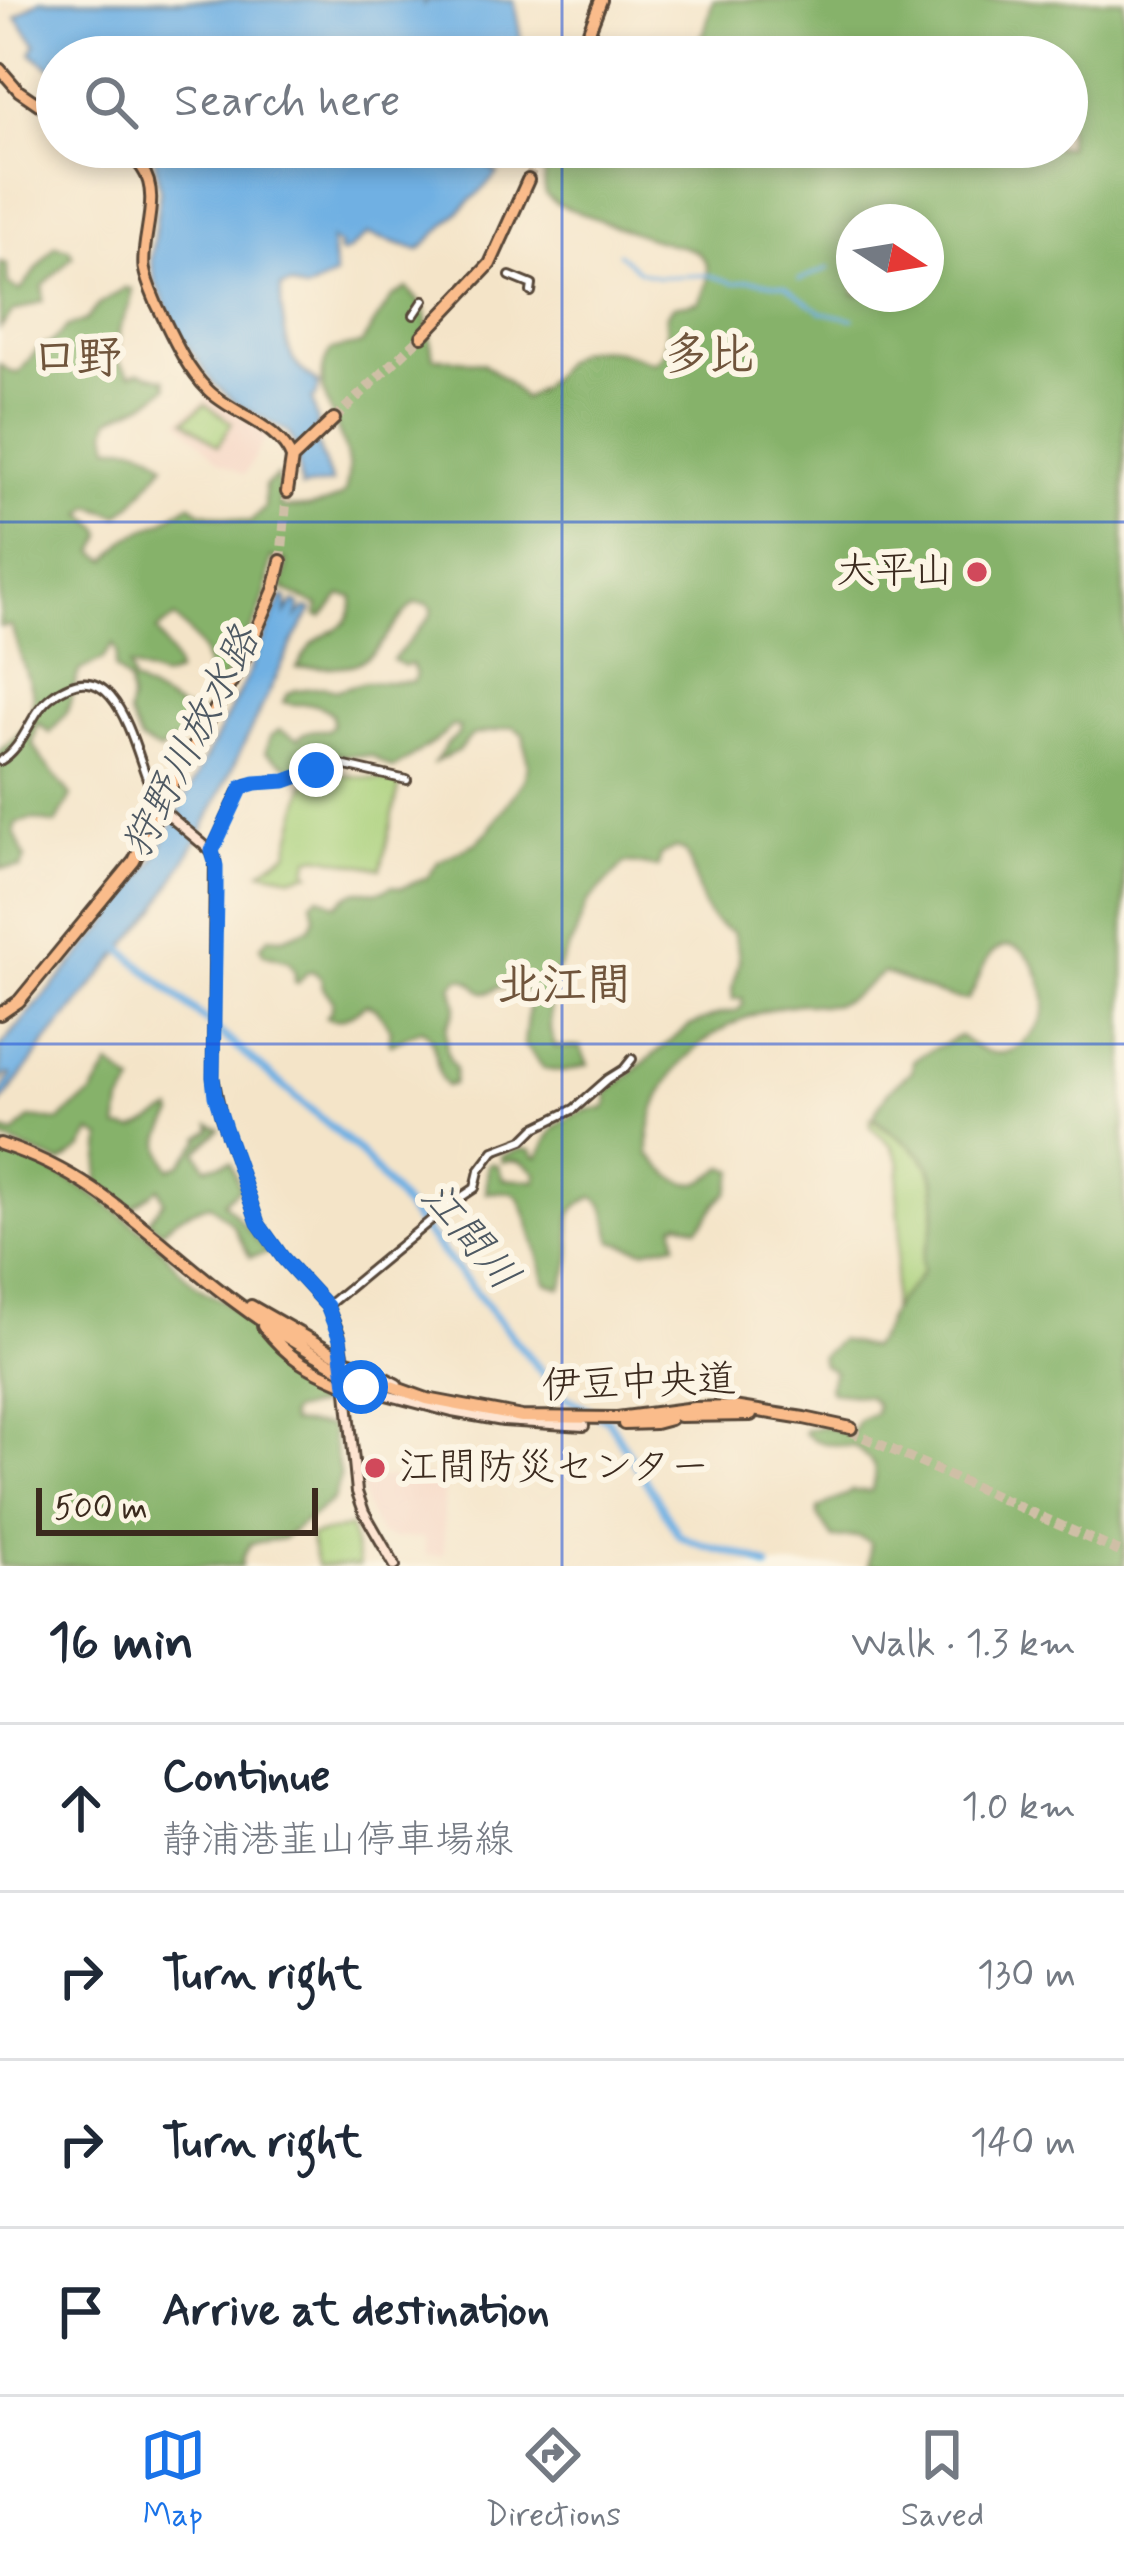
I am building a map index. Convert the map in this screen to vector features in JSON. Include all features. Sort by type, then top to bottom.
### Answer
[{"type":"highway","points":[[587,36],[601,0]]},
{"type":"highway","points":[[422,336],[490,264],[528,180]]},
{"type":"highway","points":[[287,492],[294,458],[334,419]]},
{"type":"highway","points":[[0,1014],[16,1004],[134,861],[237,674],[274,590],[281,561]]},
{"type":"highway","name":"伊豆中央道","points":[[0,1143],[56,1164],[115,1199],[278,1330],[346,1371],[416,1395],[522,1417],[585,1421],[733,1407],[850,1429]]},
{"type":"highway","points":[[230,1296],[296,1362],[346,1371]]},
{"type":"main road","points":[[0,69],[36,102]]},
{"type":"main road","points":[[141,168],[150,194],[145,272],[184,358],[211,393],[280,439],[294,458]]},
{"type":"main road","points":[[164,812],[209,849],[216,866],[215,1096],[258,1223],[327,1306],[339,1334],[358,1492],[395,1566]]},
{"type":"street","points":[[510,276],[532,285],[531,292]]},
{"type":"street","points":[[414,315],[424,300]]},
{"type":"street","points":[[0,761],[16,748],[51,697],[90,682],[105,691],[121,711],[150,790],[164,812]]},
{"type":"street","points":[[209,849],[238,792],[247,784],[285,781],[341,766],[407,780]]},
{"type":"street","points":[[327,1306],[475,1188],[479,1171],[494,1151],[578,1106],[632,1059]]},
{"type":"shaded area","points":[[211,396],[268,435],[244,475],[218,461],[179,420]]},
{"type":"shaded area","points":[[444,1476],[444,1555],[426,1555],[424,1538],[380,1535],[359,1479]]},
{"type":"green space","points":[[713,0],[1124,0],[1124,1566],[869,1566],[870,1543],[857,1537],[833,1538],[818,1509],[851,1491],[871,1491],[873,1465],[853,1446],[821,1442],[804,1433],[823,1426],[852,1433],[859,1420],[875,1413],[876,1404],[868,1396],[831,1392],[834,1371],[823,1365],[821,1357],[839,1340],[870,1348],[875,1343],[896,1303],[922,1273],[933,1225],[936,1195],[930,1168],[874,1116],[890,1090],[912,1071],[917,1057],[960,1036],[980,1049],[998,1053],[1025,1042],[1044,1015],[1045,999],[1029,957],[1012,946],[995,951],[967,1000],[883,973],[836,1004],[770,1009],[716,1033],[693,1051],[659,1098],[649,1155],[684,1182],[702,1181],[724,1167],[735,1171],[728,1193],[697,1228],[680,1222],[674,1225],[676,1243],[644,1250],[612,1241],[607,1216],[593,1197],[571,1217],[570,1258],[561,1288],[546,1283],[520,1200],[506,1192],[486,1193],[488,1165],[498,1166],[503,1179],[536,1181],[529,1166],[502,1162],[501,1156],[522,1149],[538,1157],[557,1126],[580,1113],[604,1109],[607,1093],[689,1026],[743,1005],[742,998],[733,999],[732,993],[739,961],[733,932],[720,926],[705,908],[685,851],[676,848],[661,855],[658,867],[625,863],[587,903],[550,984],[550,1030],[555,1047],[580,1047],[588,1065],[563,1072],[544,1069],[524,1045],[530,991],[498,987],[484,992],[467,979],[459,978],[452,986],[456,1007],[446,1030],[455,1072],[453,1084],[446,1086],[432,1042],[422,1029],[391,1044],[391,1030],[376,1008],[366,1004],[342,1019],[326,1017],[333,1000],[321,978],[313,971],[295,982],[289,961],[264,954],[260,947],[269,937],[283,938],[310,928],[315,917],[312,901],[319,896],[336,905],[356,892],[402,888],[428,877],[438,862],[476,843],[488,831],[524,780],[528,765],[523,734],[513,727],[472,735],[459,750],[435,762],[458,735],[459,727],[452,726],[393,769],[372,756],[338,755],[323,749],[315,760],[292,769],[265,752],[270,737],[279,730],[298,739],[333,725],[332,714],[325,709],[283,702],[287,694],[325,687],[337,690],[365,682],[413,682],[416,674],[411,664],[393,660],[433,610],[428,604],[415,603],[380,645],[355,664],[297,668],[315,642],[346,622],[353,597],[341,595],[322,617],[317,616],[319,606],[283,589],[286,560],[271,558],[258,616],[214,697],[208,693],[202,651],[175,618],[157,630],[177,673],[162,678],[129,666],[133,682],[183,710],[205,714],[194,738],[170,743],[160,751],[140,741],[128,714],[129,683],[115,668],[113,644],[102,660],[79,671],[67,712],[50,733],[38,723],[33,743],[71,796],[56,824],[32,819],[16,823],[14,832],[25,858],[21,868],[0,868],[0,751],[34,720],[33,695],[11,626],[0,627],[0,364],[19,373],[40,346],[86,320],[125,288],[132,289],[119,330],[118,361],[130,375],[139,372],[165,379],[167,387],[110,419],[107,431],[110,446],[140,448],[165,464],[119,515],[91,506],[83,514],[100,528],[103,535],[95,552],[107,560],[129,537],[190,504],[200,511],[250,522],[265,508],[265,485],[277,476],[281,508],[323,504],[345,493],[348,474],[345,449],[324,392],[324,364],[331,350],[361,344],[392,297],[407,288],[425,309],[433,357],[483,363],[524,399],[568,358],[585,350],[616,351],[654,363],[666,342],[666,316],[674,306],[699,302],[708,279],[698,253],[557,204],[545,194],[548,168],[1088,168],[1088,36],[701,36]]},
{"type":"green space","points":[[55,246],[69,249],[73,256],[43,286],[43,301],[13,312],[0,328],[0,262],[7,265],[8,284],[20,291]]},
{"type":"green space","points":[[205,404],[232,423],[218,446],[185,420]]},
{"type":"green space","points":[[325,772],[400,783],[381,869],[319,856],[310,858],[310,873],[292,877],[261,871],[288,852],[304,786],[314,775]]},
{"type":"green space","points":[[110,1065],[134,1084],[121,1103],[118,1128],[135,1130],[172,1110],[161,1141],[170,1169],[181,1164],[211,1130],[210,1125],[220,1129],[197,1152],[206,1167],[231,1162],[240,1188],[224,1202],[268,1253],[250,1257],[232,1224],[210,1204],[184,1214],[162,1231],[148,1221],[164,1201],[159,1188],[132,1208],[98,1185],[102,1138],[91,1132],[82,1148],[61,1163],[0,1138],[0,1130],[14,1134],[30,1118],[60,1121],[92,1095]]},
{"type":"green space","points":[[871,1118],[924,1159],[933,1176],[933,1220],[924,1265],[891,1312],[900,1229],[900,1163],[892,1146],[871,1127]]},
{"type":"green space","points":[[0,1148],[58,1174],[129,1221],[192,1282],[233,1308],[264,1336],[286,1359],[282,1370],[333,1384],[329,1403],[292,1411],[289,1416],[291,1423],[330,1426],[340,1477],[333,1500],[282,1539],[251,1543],[242,1566],[0,1566]]},
{"type":"green space","points":[[350,1527],[359,1566],[317,1566],[310,1536]]},
{"type":"water","points":[[40,0],[425,0],[424,4],[429,0],[514,0],[520,36],[36,36],[36,44],[16,17]]},
{"type":"water","points":[[156,168],[490,168],[498,174],[419,250],[368,234],[341,254],[340,246],[331,240],[335,276],[305,291],[291,285],[281,287],[289,350],[297,365],[319,385],[312,399],[318,423],[314,435],[332,483],[301,488],[296,446],[288,432],[236,403],[213,383],[181,336],[155,282],[151,260],[160,191]]},
{"type":"water","points":[[282,597],[287,599],[286,613],[294,602],[300,605],[297,617],[306,608],[312,610],[201,833],[157,908],[0,1105],[0,1093],[11,1075],[0,1081],[0,1047],[106,926],[154,860]]},
{"type":"waterway","points":[[618,253],[639,271],[658,277],[708,275],[735,283],[750,280],[785,286],[821,312],[854,319]]},
{"type":"waterway","points":[[799,280],[829,268]]},
{"type":"waterway","name":"江間川","points":[[118,946],[358,1150],[555,1388],[608,1420],[679,1535],[767,1566]]},
{"type":"tunnel","points":[[528,180],[533,168]]},
{"type":"tunnel","points":[[334,419],[422,336]]},
{"type":"tunnel","points":[[281,561],[287,492]]},
{"type":"tunnel","points":[[850,1431],[1124,1554]]},
{"type":"place","name":"大平山","points":[[977,572]]},
{"type":"place","name":"江間防災センター","points":[[375,1468]]},
{"type":"district","name":"多比","points":[[709,356]]},
{"type":"district","name":"口野","points":[[77,359]]},
{"type":"district","name":"北江間","points":[[564,986]]},
{"type":"route","points":[[316,770],[285,781],[242,787],[212,851],[216,866],[213,1077],[225,1128],[261,1230],[327,1306],[340,1339],[346,1385],[361,1387]]},
{"type":"water label","name":"狩野川放水路","points":[[192,743]]}]
